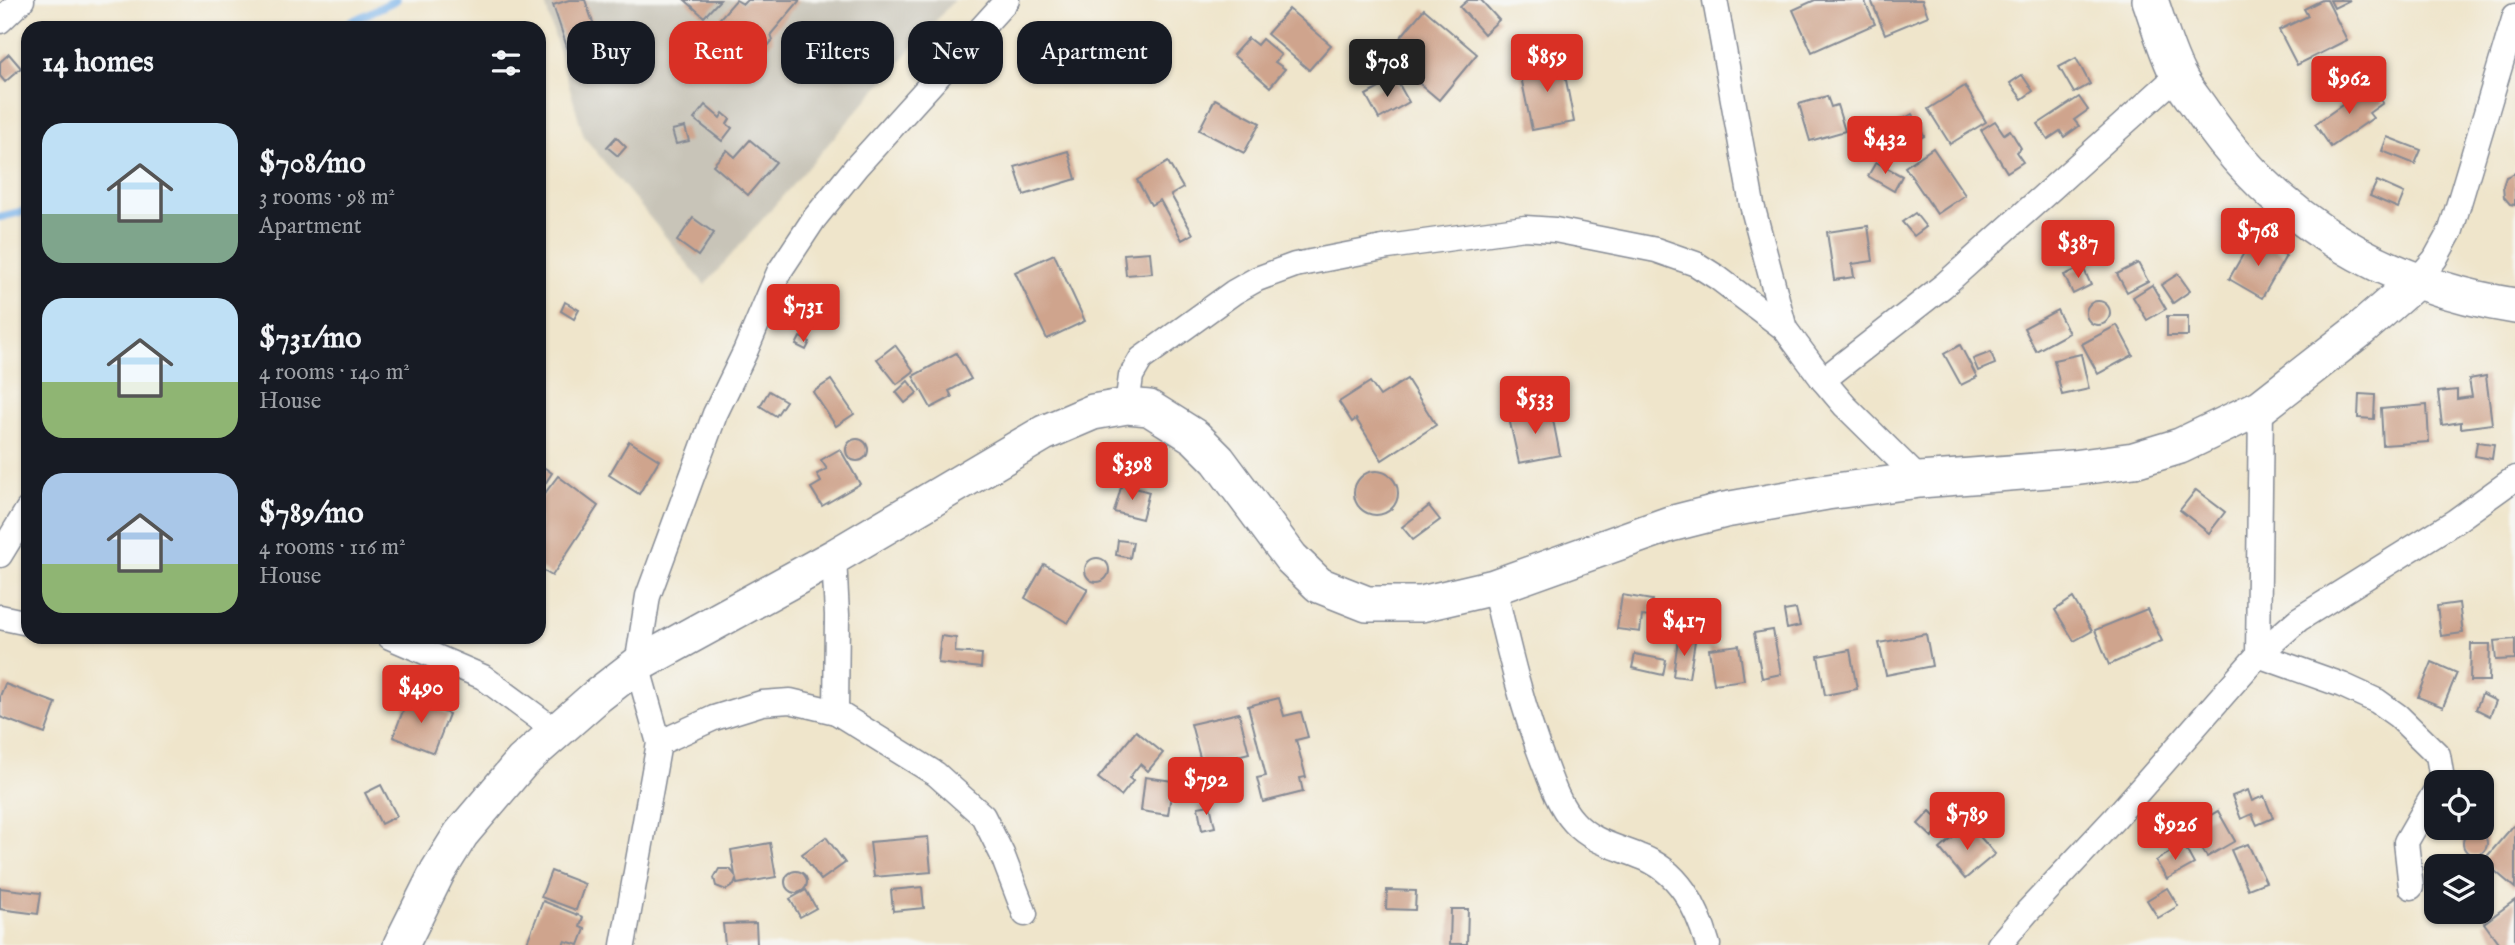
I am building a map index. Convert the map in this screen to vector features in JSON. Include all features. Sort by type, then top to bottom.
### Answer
[{"type":"street","points":[[0,21],[22,0]]},
{"type":"street","points":[[623,945],[659,743],[637,665],[648,596],[715,414],[779,272],[814,219],[856,167],[1007,0]]},
{"type":"street","points":[[1714,0],[1752,205],[1785,329]]},
{"type":"street","points":[[2150,0],[2178,75],[2214,129],[2248,171],[2283,205],[2324,235],[2415,282],[2481,300],[2515,306]]},
{"type":"street","points":[[401,945],[438,871],[461,834],[522,762],[637,665],[834,557],[1044,433],[1093,412],[1127,406],[1149,408],[1195,437],[1218,460],[1291,558],[1319,585],[1367,604],[1393,605],[1421,604],[1494,587],[1670,524],[1725,510],[1827,492],[1920,480],[2073,468],[2134,460],[2180,446],[2261,407],[2361,329],[2415,282],[2435,259],[2451,230],[2515,16]]},
{"type":"street","points":[[1823,380],[1943,286],[2178,75]]},
{"type":"street","points":[[1127,406],[1131,376],[1141,359],[1234,292],[1257,279],[1295,265],[1388,247],[1525,228],[1555,230],[1656,250],[1696,264],[1718,278],[1785,329],[1823,380],[1920,480]]},
{"type":"street","points":[[2258,655],[2261,407]]},
{"type":"street","points":[[1999,945],[2258,655],[2299,619],[2454,522],[2515,478]]},
{"type":"street","points":[[0,555],[21,520]]},
{"type":"street","points":[[834,557],[837,615],[836,712]]},
{"type":"street","points":[[1494,587],[1516,681],[1555,793],[1572,820],[1586,834],[1606,845],[1643,857],[1674,878],[1689,896],[1708,945]]},
{"type":"street","points":[[0,617],[21,622]]},
{"type":"street","points":[[406,644],[483,677],[556,731]]},
{"type":"street","points":[[2258,655],[2342,685],[2388,708],[2438,755],[2440,770]]},
{"type":"street","points":[[659,743],[714,718],[762,703],[790,701],[836,712],[936,774],[983,816],[1002,854],[1025,914]]},
{"type":"street","points":[[2411,887],[2406,862],[2406,842],[2424,811]]},
{"type":"shaded area","points":[[544,0],[954,0],[936,21],[908,21],[908,53],[894,69],[894,21],[781,21],[781,84],[881,84],[705,285],[584,137],[569,84],[655,84],[655,21],[567,21],[567,79]]},
{"type":"building","points":[[569,0],[585,0],[592,21],[567,21],[567,47],[553,5]]},
{"type":"building","points":[[685,0],[720,0],[704,17]]},
{"type":"building","points":[[736,0],[743,4],[747,0],[800,0],[771,34],[773,40],[767,47],[767,21],[718,21]]},
{"type":"building","points":[[1468,0],[1481,0],[1499,20],[1484,34],[1460,7]]},
{"type":"building","points":[[1815,0],[1864,0],[1875,24],[1812,52],[1793,10]]},
{"type":"building","points":[[1871,0],[1922,0],[1928,16],[1885,34]]},
{"type":"building","points":[[2327,0],[2347,40],[2297,65],[2279,30],[2308,16],[2304,9]]},
{"type":"building","points":[[2330,0],[2350,0],[2334,8]]},
{"type":"building","points":[[1289,9],[1331,45],[1309,70],[1267,34]]},
{"type":"building","points":[[1424,9],[1477,54],[1439,100],[1386,55]]},
{"type":"building","points":[[1248,38],[1257,45],[1262,39],[1281,55],[1275,62],[1285,69],[1270,87],[1233,55]]},
{"type":"building","points":[[9,54],[21,68],[5,82],[0,76],[0,62]]},
{"type":"building","points":[[2076,58],[2090,84],[2074,93],[2059,67]]},
{"type":"building","points":[[1562,59],[1574,122],[1532,130],[1519,67]]},
{"type":"building","points":[[2022,75],[2033,91],[2022,99],[2010,83]]},
{"type":"building","points":[[1396,79],[1409,102],[1379,119],[1366,95]]},
{"type":"building","points":[[2371,85],[2383,103],[2369,113],[2373,118],[2331,147],[2315,124]]},
{"type":"building","points":[[1965,86],[1986,122],[1950,144],[1928,109]]},
{"type":"building","points":[[1827,96],[1831,107],[1837,105],[1845,131],[1810,141],[1799,104]]},
{"type":"building","points":[[2079,97],[2088,110],[2074,120],[2079,126],[2064,137],[2060,131],[2048,139],[2038,124]]},
{"type":"building","points":[[1215,99],[1260,123],[1244,153],[1199,130]]},
{"type":"building","points":[[705,105],[720,118],[723,113],[730,119],[727,124],[732,128],[722,141],[694,119]]},
{"type":"building","points":[[1912,114],[1924,136],[1894,152],[1882,131]]},
{"type":"building","points":[[1995,121],[2004,134],[2010,130],[2021,148],[2016,152],[2023,162],[2007,172],[1981,130]]},
{"type":"building","points":[[685,127],[689,141],[676,144],[672,130]]},
{"type":"building","points":[[616,137],[626,147],[618,156],[607,147]]},
{"type":"building","points":[[2387,137],[2421,150],[2415,164],[2382,151]]},
{"type":"building","points":[[750,140],[776,162],[748,195],[713,165],[727,150],[735,157]]},
{"type":"building","points":[[1933,148],[1965,195],[1937,214],[1905,167]]},
{"type":"building","points":[[1068,151],[1076,179],[1024,195],[1015,167]]},
{"type":"building","points":[[1168,162],[1183,188],[1171,195],[1193,234],[1182,240],[1160,200],[1151,205],[1137,180]]},
{"type":"building","points":[[1876,162],[1902,176],[1894,191],[1868,176]]},
{"type":"building","points":[[2515,173],[2515,205],[2510,204],[2504,197],[2503,186],[2506,177]]},
{"type":"building","points":[[2377,181],[2404,193],[2398,208],[2370,196]]},
{"type":"building","points":[[1915,213],[1926,227],[1914,236],[1902,222]]},
{"type":"building","points":[[693,218],[714,233],[698,256],[677,241]]},
{"type":"building","points":[[1868,226],[1873,261],[1852,264],[1854,277],[1834,280],[1827,232]]},
{"type":"building","points":[[2253,237],[2286,256],[2262,298],[2229,279]]},
{"type":"building","points":[[1150,252],[1152,273],[1126,275],[1124,254]]},
{"type":"building","points":[[1054,254],[1085,321],[1047,339],[1015,272]]},
{"type":"building","points":[[2138,263],[2148,281],[2127,292],[2117,274]]},
{"type":"building","points":[[2083,267],[2091,285],[2073,294],[2064,275]]},
{"type":"building","points":[[2178,274],[2190,291],[2173,303],[2161,285]]},
{"type":"building","points":[[2152,285],[2166,309],[2147,320],[2133,297]]},
{"type":"building","points":[[2098,301],[2109,308],[2110,313],[2103,324],[2098,325],[2087,318],[2086,313],[2093,302]]},
{"type":"building","points":[[565,302],[579,310],[574,319],[561,311]]},
{"type":"building","points":[[2057,310],[2069,333],[2036,351],[2024,328]]},
{"type":"building","points":[[2167,316],[2188,316],[2188,336],[2167,336]]},
{"type":"building","points":[[2117,325],[2133,355],[2098,374],[2082,344]]},
{"type":"building","points":[[800,337],[810,342],[806,350],[796,345]]},
{"type":"building","points":[[895,345],[914,371],[897,384],[877,359]]},
{"type":"building","points":[[1960,345],[1977,377],[1961,385],[1944,354]]},
{"type":"building","points":[[1991,352],[1995,364],[1978,371],[1973,359]]},
{"type":"building","points":[[956,353],[971,379],[949,391],[952,397],[931,408],[913,376]]},
{"type":"building","points":[[2081,354],[2089,389],[2062,395],[2054,360]]},
{"type":"building","points":[[2486,376],[2492,424],[2461,428],[2461,422],[2442,425],[2438,392],[2457,390],[2457,399],[2472,397],[2469,379]]},
{"type":"building","points":[[1407,379],[1436,425],[1382,460],[1356,419],[1352,422],[1339,402],[1370,382],[1380,396]]},
{"type":"building","points":[[831,380],[854,414],[836,426],[813,392]]},
{"type":"building","points":[[908,381],[917,393],[905,403],[896,392]]},
{"type":"building","points":[[769,391],[786,401],[776,416],[760,406]]},
{"type":"building","points":[[2359,394],[2375,395],[2374,419],[2358,418]]},
{"type":"building","points":[[2427,405],[2429,442],[2383,445],[2381,409]]},
{"type":"building","points":[[1551,410],[1560,455],[1519,463],[1509,418]]},
{"type":"building","points":[[857,439],[865,442],[868,450],[865,458],[857,461],[849,458],[846,450],[849,442]]},
{"type":"building","points":[[629,441],[659,460],[639,494],[609,475]]},
{"type":"building","points":[[2477,442],[2494,444],[2492,459],[2475,456]]},
{"type":"building","points":[[840,449],[860,484],[822,506],[811,488],[821,482],[817,474],[827,469],[821,460]]},
{"type":"building","points":[[546,469],[552,473],[546,482]]},
{"type":"building","points":[[1376,471],[1392,477],[1398,493],[1392,509],[1376,515],[1360,509],[1354,493],[1360,477]]},
{"type":"building","points":[[558,476],[598,506],[552,576],[546,572],[546,492]]},
{"type":"building","points":[[1122,484],[1149,492],[1142,519],[1114,512]]},
{"type":"building","points":[[2196,490],[2225,512],[2209,533],[2180,510]]},
{"type":"building","points":[[1429,506],[1440,520],[1413,540],[1402,527]]},
{"type":"building","points":[[1118,540],[1133,542],[1130,558],[1116,555]]},
{"type":"building","points":[[1097,558],[1105,562],[1109,570],[1105,578],[1097,582],[1089,578],[1085,570],[1089,562]]},
{"type":"building","points":[[1044,564],[1088,589],[1068,623],[1025,598]]},
{"type":"building","points":[[1622,595],[1652,600],[1650,617],[1642,616],[1640,632],[1617,629]]},
{"type":"building","points":[[2073,598],[2092,631],[2074,641],[2055,610]]},
{"type":"building","points":[[2459,603],[2463,633],[2441,636],[2437,606]]},
{"type":"building","points":[[1796,609],[1800,626],[1787,629],[1784,611]]},
{"type":"building","points":[[2147,609],[2162,641],[2109,665],[2095,630]]},
{"type":"building","points":[[1773,630],[1781,674],[1762,678],[1754,633]]},
{"type":"building","points":[[1926,634],[1932,666],[1886,675],[1879,643]]},
{"type":"building","points":[[941,636],[956,638],[955,652],[982,654],[981,668],[938,663]]},
{"type":"building","points":[[1678,639],[1695,641],[1689,678],[1673,676]]},
{"type":"building","points":[[2515,639],[2515,659],[2496,660],[2494,641]]},
{"type":"building","points":[[2471,644],[2490,644],[2489,681],[2470,681]]},
{"type":"building","points":[[1739,645],[1744,680],[1714,684],[1709,649]]},
{"type":"building","points":[[1850,650],[1857,689],[1825,695],[1818,656]]},
{"type":"building","points":[[1635,654],[1666,660],[1663,675],[1632,668]]},
{"type":"building","points":[[2432,662],[2457,673],[2443,707],[2418,697]]},
{"type":"building","points":[[5,684],[56,703],[45,734],[0,717],[0,696]]},
{"type":"building","points":[[2482,694],[2496,701],[2490,716],[2476,709]]},
{"type":"building","points":[[408,698],[449,714],[434,753],[393,737]]},
{"type":"building","points":[[1279,698],[1284,716],[1301,712],[1308,737],[1296,740],[1306,777],[1300,778],[1303,792],[1263,802],[1257,778],[1266,776],[1248,706]]},
{"type":"building","points":[[1239,713],[1249,753],[1202,765],[1191,724]]},
{"type":"building","points":[[1136,731],[1163,753],[1148,771],[1140,764],[1129,778],[1133,781],[1121,796],[1098,778]]},
{"type":"building","points":[[1145,777],[1173,781],[1168,815],[1141,811]]},
{"type":"building","points":[[381,785],[397,816],[381,824],[365,793]]},
{"type":"building","points":[[2248,790],[2252,801],[2264,796],[2273,818],[2257,825],[2252,814],[2241,819],[2232,796]]},
{"type":"building","points":[[1210,805],[1215,827],[1202,830],[1198,807]]},
{"type":"building","points":[[1930,811],[1944,825],[1932,837],[1918,824]]},
{"type":"building","points":[[2218,811],[2235,841],[2207,857],[2189,828]]},
{"type":"building","points":[[1969,824],[1995,854],[1965,879],[1940,849]]},
{"type":"building","points":[[2513,826],[2515,827],[2515,888],[2494,870],[2494,854],[2489,854]]},
{"type":"building","points":[[826,837],[845,863],[821,880],[802,854]]},
{"type":"building","points":[[928,837],[931,872],[874,877],[870,842]]},
{"type":"building","points":[[2464,840],[2486,840],[2486,848],[2480,854],[2470,854],[2464,848]]},
{"type":"building","points":[[770,843],[776,877],[737,884],[736,880],[734,885],[726,890],[716,886],[714,878],[719,869],[730,869],[735,875],[731,850]]},
{"type":"building","points":[[2183,844],[2194,864],[2167,879],[2156,861]]},
{"type":"building","points":[[2248,844],[2266,882],[2248,889],[2231,850]]},
{"type":"building","points":[[551,871],[585,884],[576,910],[541,897]]},
{"type":"building","points":[[796,871],[804,874],[807,882],[804,890],[796,893],[788,890],[785,882],[788,874]]},
{"type":"building","points":[[922,887],[924,908],[893,911],[891,890]]},
{"type":"building","points":[[0,888],[41,893],[38,914],[0,909]]},
{"type":"building","points":[[2167,888],[2178,906],[2158,918],[2147,900]]},
{"type":"building","points":[[806,890],[816,908],[800,917],[790,899]]},
{"type":"building","points":[[1387,890],[1416,891],[1415,910],[1386,909]]},
{"type":"building","points":[[2515,900],[2515,945],[2500,945],[2485,924],[2494,924],[2494,916]]},
{"type":"building","points":[[543,901],[583,917],[580,927],[585,929],[579,945],[565,941],[563,945],[526,945]]},
{"type":"building","points":[[1451,909],[1468,909],[1467,944],[1450,944]]},
{"type":"building","points":[[756,923],[757,945],[725,945],[723,924]]},
{"type":"waterway","points":[[352,21],[396,0]]},
{"type":"waterway","points":[[0,217],[21,212]]}]
